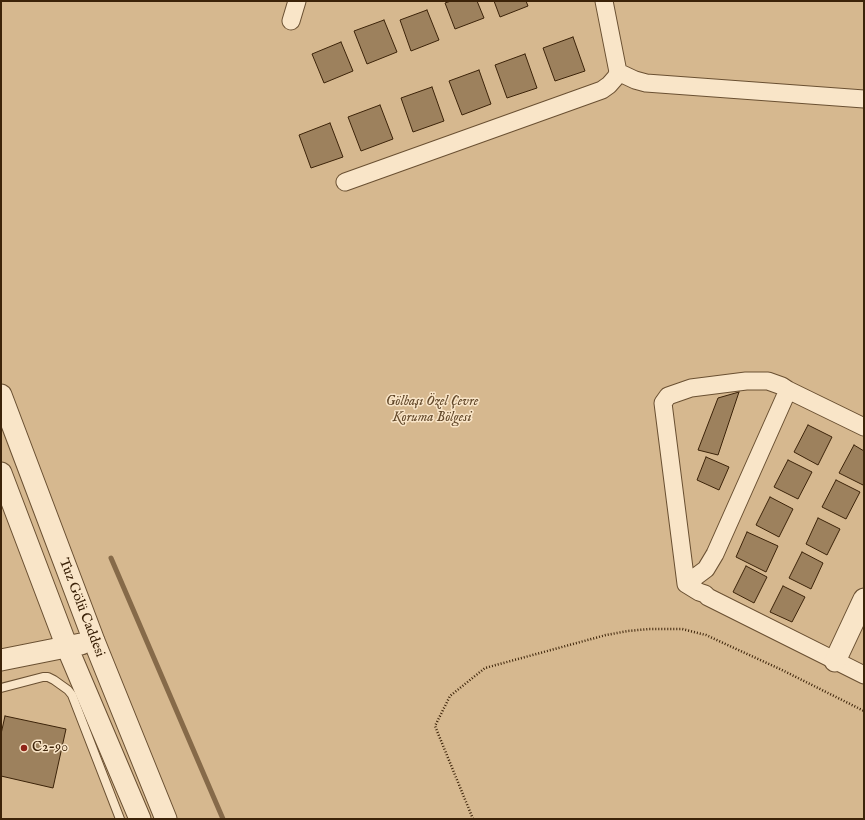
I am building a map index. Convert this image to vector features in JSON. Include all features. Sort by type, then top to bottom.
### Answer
[{"type":"street","points":[[291,20],[296,1]]},
{"type":"street","points":[[345,182],[602,90],[609,85],[616,77],[618,72],[604,1]]},
{"type":"street","points":[[618,72],[635,80],[646,83],[864,99]]},
{"type":"street","points":[[686,584],[663,403],[668,396],[691,388],[746,381],[768,381],[782,386],[864,427]]},
{"type":"street","points":[[686,584],[706,569],[715,554],[788,390]]},
{"type":"street","name":"Tuz Gölü Caddesi","points":[[1,394],[94,641],[166,819]]},
{"type":"street","name":"Tuz Gölü Caddesi","points":[[1,473],[67,647],[140,819]]},
{"type":"street","points":[[686,584],[708,597],[864,675]]},
{"type":"street","points":[[835,661],[864,599]]},
{"type":"street","points":[[1,660],[94,641]]},
{"type":"lane","points":[[1,688],[48,677],[68,690],[72,695],[120,819]]},
{"type":"path","points":[[473,819],[435,726],[450,696],[485,668],[606,635],[649,629],[682,629],[706,635],[782,670],[864,711]]},
{"type":"green space","name":"Gölbaşı Özel Çevre Koruma Bölgesi","points":[[1,1],[864,1],[864,819],[1,819]]},
{"type":"building","points":[[451,1],[477,1],[484,18],[455,29],[445,3]]},
{"type":"building","points":[[494,1],[526,1],[528,6],[500,17]]},
{"type":"building","points":[[427,10],[439,40],[411,51],[400,20]]},
{"type":"building","points":[[384,20],[397,52],[367,64],[354,31]]},
{"type":"building","points":[[573,37],[585,71],[555,81],[543,48]]},
{"type":"building","points":[[341,42],[353,71],[324,83],[312,54]]},
{"type":"building","points":[[525,54],[537,88],[507,98],[495,65]]},
{"type":"building","points":[[479,70],[491,104],[462,115],[449,81]]},
{"type":"building","points":[[432,87],[444,121],[413,132],[401,98]]},
{"type":"building","points":[[380,105],[393,139],[361,151],[348,117]]},
{"type":"building","points":[[330,123],[343,157],[311,168],[299,135]]},
{"type":"building","points":[[739,392],[718,455],[698,450],[718,398]]},
{"type":"building","points":[[808,425],[832,437],[818,465],[794,452]]},
{"type":"building","points":[[854,445],[864,451],[863,485],[839,473]]},
{"type":"building","points":[[706,457],[729,467],[719,490],[697,480]]},
{"type":"building","points":[[788,460],[812,472],[798,499],[774,487]]},
{"type":"building","points":[[836,480],[860,492],[846,519],[822,507]]},
{"type":"building","points":[[770,497],[793,509],[779,537],[756,525]]},
{"type":"building","points":[[818,518],[840,529],[827,555],[806,544]]},
{"type":"building","points":[[747,532],[778,546],[766,572],[736,557]]},
{"type":"building","points":[[802,552],[823,563],[811,589],[789,578]]},
{"type":"building","points":[[746,566],[767,577],[754,603],[733,592]]},
{"type":"building","points":[[783,586],[805,597],[792,622],[770,612]]},
{"type":"building","points":[[5,716],[66,729],[53,788],[1,776],[1,734]]},
{"type":"waterway","points":[[111,558],[223,819]]},
{"type":"place","name":"C2-90","points":[[24,748]]}]
